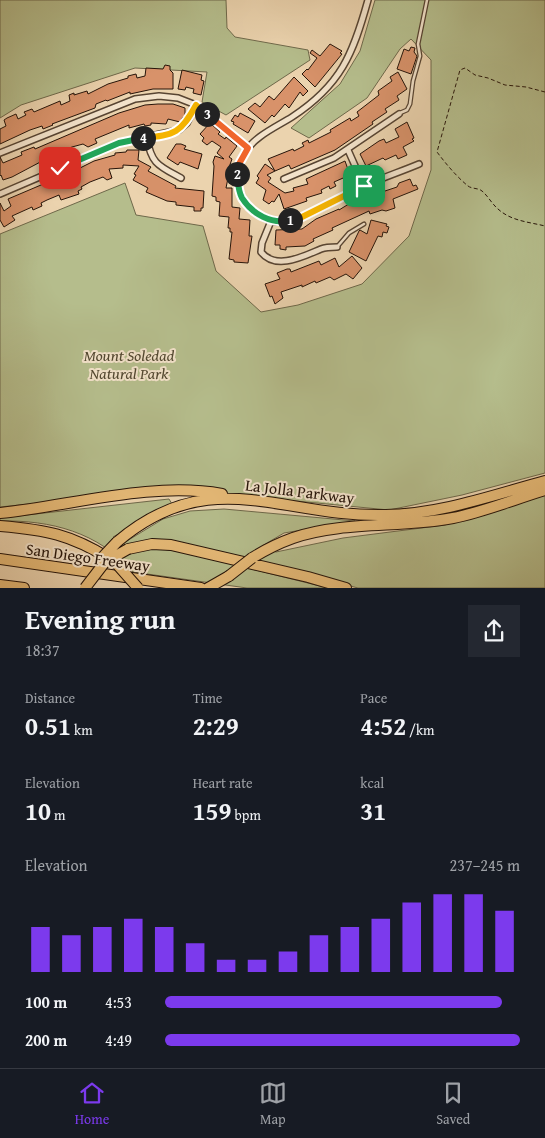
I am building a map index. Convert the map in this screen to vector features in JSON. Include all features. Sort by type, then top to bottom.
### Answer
[{"type":"highway","name":"La Jolla Parkway","points":[[83,588],[92,570],[117,542],[131,530],[160,512],[190,502],[221,498],[240,498],[358,514],[411,514],[458,505],[545,481]]},
{"type":"highway","points":[[0,513],[151,492],[188,490],[259,501]]},
{"type":"highway","name":"La Jolla Parkway","points":[[212,588],[268,549],[296,537],[338,529],[412,524],[454,518],[545,490]]},
{"type":"highway","points":[[0,526],[37,529],[73,538],[115,562],[138,588]]},
{"type":"highway","points":[[83,588],[105,562],[128,549],[152,544],[170,545],[308,577],[346,588]]},
{"type":"highway","name":"San Diego Freeway","points":[[0,559],[201,588]]},
{"type":"highway","points":[[208,588],[228,576]]},
{"type":"highway","points":[[0,585],[24,588]]},
{"type":"street","points":[[368,0],[358,36],[348,60],[331,85],[317,99],[258,139],[248,148],[239,164],[237,174],[240,191],[251,210],[271,221],[283,222],[298,219],[364,186],[419,164]]},
{"type":"street","points":[[0,153],[142,97],[178,98],[196,105],[248,148]]},
{"type":"street","points":[[0,194],[119,143],[179,130],[187,122],[196,105]]},
{"type":"street","points":[[284,179],[334,158],[399,114]]},
{"type":"street","points":[[147,138],[149,153],[152,158],[162,167],[181,178]]},
{"type":"street","points":[[348,150],[364,186]]},
{"type":"street","points":[[271,221],[262,243],[261,252],[264,256],[277,261],[296,260],[322,249],[337,247]]},
{"type":"lane","points":[[399,114],[407,110],[410,104],[413,81],[420,56],[418,44],[427,0]]},
{"type":"lane","points":[[337,247],[349,233],[364,224]]},
{"type":"path","points":[[545,92],[526,86],[505,86],[488,78],[475,75],[465,68],[460,70],[438,152],[448,168],[457,173],[460,180],[470,187],[482,191],[499,210],[522,222],[545,226]]},
{"type":"green space","points":[[0,0],[226,0],[227,28],[235,37],[308,50],[310,60],[226,115],[202,102],[207,72],[135,68],[21,105],[0,118]]},
{"type":"green space","name":"Mount Soledad Natural Park","points":[[375,0],[545,0],[545,473],[462,495],[389,510],[172,489],[0,507],[0,234],[125,183],[136,215],[203,226],[216,271],[261,312],[298,305],[362,284],[409,236],[431,170],[431,60],[411,39],[400,49],[367,98],[309,138],[291,128],[340,84],[360,51]]},
{"type":"green space","points":[[545,495],[545,588],[358,588],[268,564],[172,542],[141,549],[183,552],[328,588],[247,588],[133,572],[105,547],[72,531],[37,523],[0,521],[0,518],[169,499],[172,504],[113,537],[122,544],[163,519],[190,511],[224,509],[355,521],[284,533],[262,546],[276,552],[343,538],[445,525]]},
{"type":"building","points":[[330,44],[342,51],[340,53],[342,54],[315,87],[302,74],[308,70],[317,58],[310,53],[312,50],[320,56]]},
{"type":"building","points":[[411,47],[415,48],[414,52],[417,56],[411,74],[397,69],[404,49],[409,51]]},
{"type":"building","points":[[165,65],[170,66],[170,70],[173,73],[173,89],[153,89],[130,94],[130,92],[96,104],[95,108],[43,129],[42,126],[30,130],[0,144],[0,129],[6,126],[4,120],[7,118],[16,114],[18,119],[26,115],[24,112],[32,109],[34,112],[60,101],[61,105],[70,101],[69,95],[74,93],[74,95],[87,91],[88,94],[108,84],[128,78],[128,76],[136,74],[137,78],[145,76],[146,68],[163,69]]},
{"type":"building","points":[[182,70],[202,75],[201,80],[204,81],[201,95],[193,93],[194,89],[186,87],[185,90],[178,89]]},
{"type":"building","points":[[398,72],[407,89],[397,96],[399,100],[385,109],[387,112],[372,122],[373,124],[335,150],[291,169],[289,165],[275,171],[268,159],[293,149],[294,151],[304,146],[302,143],[308,140],[309,143],[331,132],[330,130],[350,118],[351,121],[359,116],[357,112],[379,95],[378,91],[392,81],[390,77]]},
{"type":"building","points":[[294,77],[308,91],[303,96],[300,92],[289,108],[285,104],[274,117],[272,115],[265,123],[248,109],[255,103],[260,107],[269,96],[274,100]]},
{"type":"building","points":[[173,104],[185,108],[185,117],[180,122],[168,119],[166,124],[151,123],[151,125],[145,126],[144,124],[129,128],[129,125],[95,139],[97,143],[88,147],[83,144],[72,147],[64,150],[65,153],[46,159],[12,177],[3,180],[0,176],[0,157],[3,163],[22,155],[21,152],[34,147],[35,149],[119,113],[145,105]]},
{"type":"building","points":[[240,113],[255,121],[248,133],[231,121],[235,115],[238,117]]},
{"type":"building","points":[[407,122],[414,141],[403,147],[407,155],[398,159],[396,155],[385,160],[383,158],[366,166],[360,154],[379,141],[384,139],[386,143],[399,137],[395,129]]},
{"type":"building","points":[[210,123],[220,132],[218,134],[225,139],[226,137],[237,146],[229,157],[232,159],[227,173],[229,173],[226,188],[232,188],[232,207],[240,208],[239,219],[250,220],[249,236],[252,236],[248,263],[234,262],[234,260],[229,259],[232,232],[228,228],[229,217],[219,216],[220,202],[216,201],[216,197],[212,196],[213,162],[215,156],[224,159],[217,153],[221,147],[212,141],[207,145],[202,141],[204,138],[200,134]]},
{"type":"building","points":[[176,144],[186,146],[184,149],[202,154],[198,169],[180,162],[178,165],[167,158]]},
{"type":"building","points":[[127,150],[139,150],[138,160],[151,167],[148,171],[176,186],[175,188],[204,191],[203,208],[201,208],[201,211],[194,211],[194,207],[176,205],[176,202],[167,201],[146,192],[148,188],[133,180],[139,166],[123,165],[123,168],[109,169],[112,178],[107,180],[103,177],[90,182],[81,187],[82,189],[78,191],[79,194],[61,200],[59,195],[47,200],[41,203],[42,206],[33,210],[32,207],[12,216],[15,220],[4,227],[0,220],[0,203],[4,211],[11,206],[8,199],[48,182],[49,185],[79,171],[78,169],[94,161],[115,155],[115,153],[126,152]]},
{"type":"building","points":[[345,161],[350,175],[334,182],[336,186],[330,189],[329,186],[321,190],[322,193],[306,198],[307,201],[284,209],[279,194],[274,202],[272,201],[269,204],[263,200],[266,190],[256,183],[259,178],[257,176],[265,164],[275,171],[267,175],[271,178],[268,182],[285,193],[294,191],[293,188],[308,184],[306,179]]},
{"type":"building","points":[[410,179],[413,186],[416,185],[418,189],[393,199],[395,208],[370,214],[369,211],[332,228],[333,230],[313,239],[314,241],[305,246],[286,247],[286,250],[280,249],[280,245],[275,245],[276,230],[302,229],[316,219],[339,210],[352,202],[397,187],[399,183]]},
{"type":"building","points":[[371,220],[387,224],[386,226],[389,227],[387,233],[383,232],[382,237],[378,236],[366,261],[349,252],[360,230],[367,234]]},
{"type":"building","points":[[352,256],[362,268],[353,279],[346,274],[334,280],[330,277],[302,287],[302,285],[281,292],[283,298],[275,304],[272,296],[270,297],[265,284],[280,279],[277,273],[287,269],[290,269],[291,272],[319,261],[321,265],[335,258],[339,267]]},
{"type":"route","points":[[60,168],[119,143],[172,134],[187,122],[196,105],[248,148],[239,164],[237,174],[242,198],[251,210],[271,221],[283,222],[298,219],[364,186]]}]
